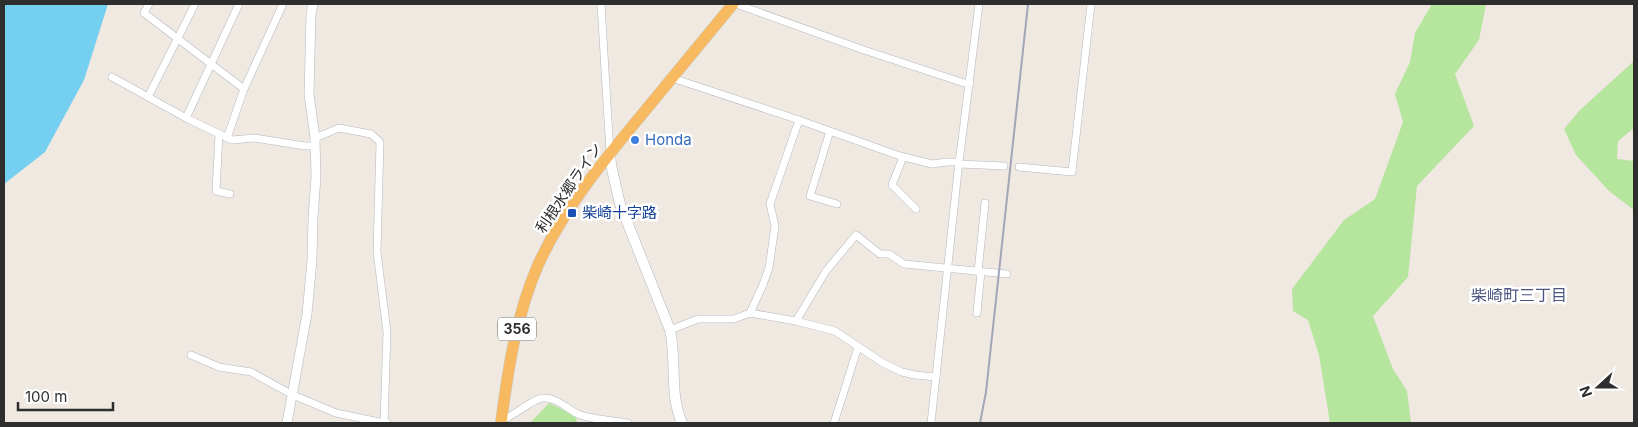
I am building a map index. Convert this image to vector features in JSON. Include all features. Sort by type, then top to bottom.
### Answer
[{"type":"highway","name":"利根水郷ライン","points":[[501,422],[508,368],[517,326],[538,266],[551,240],[569,209],[610,153],[735,4]]},
{"type":"main road","points":[[610,153],[620,204],[670,330],[674,351],[675,403],[682,423]]},
{"type":"street","points":[[149,4],[144,12],[244,89]]},
{"type":"street","points":[[148,97],[195,4]]},
{"type":"street","points":[[186,118],[239,4]]},
{"type":"street","points":[[227,138],[244,89],[283,4]]},
{"type":"street","points":[[287,423],[307,314],[312,260],[312,218],[316,177],[315,142],[309,94],[310,4]]},
{"type":"street","points":[[601,4],[610,153]]},
{"type":"street","points":[[735,4],[861,49],[964,83],[970,83]]},
{"type":"street","points":[[932,423],[947,269],[979,4]]},
{"type":"street","points":[[1019,167],[1072,172],[1091,4]]},
{"type":"street","points":[[112,78],[186,118],[232,140],[254,138],[305,146],[339,128],[371,134],[380,142],[377,252],[387,332],[385,423],[336,413],[293,395],[251,372],[219,366],[191,355]]},
{"type":"street","points":[[672,78],[903,157],[932,164],[947,162],[1004,166]]},
{"type":"street","points":[[750,313],[768,268],[775,226],[770,204],[799,120]]},
{"type":"street","points":[[830,131],[810,196],[837,204]]},
{"type":"street","points":[[219,134],[216,191],[230,194]]},
{"type":"street","points":[[903,157],[892,185],[916,209]]},
{"type":"street","points":[[976,313],[985,203]]},
{"type":"street","points":[[796,321],[826,271],[856,235],[880,254],[889,254],[904,264],[1007,274]]},
{"type":"street","points":[[670,330],[698,319],[734,319],[750,313],[796,321],[835,331],[884,363],[902,372],[936,377]]},
{"type":"street","points":[[834,423],[858,347]]},
{"type":"street","points":[[501,422],[534,401],[543,398],[556,401],[579,414],[628,423]]},
{"type":"street","points":[[579,414],[581,423]]},
{"type":"green space","points":[[1432,4],[1486,4],[1479,40],[1455,74],[1474,126],[1417,186],[1408,277],[1373,316],[1393,369],[1407,391],[1411,423],[1330,423],[1319,355],[1308,320],[1293,311],[1292,289],[1344,220],[1375,199],[1403,122],[1395,94],[1410,62],[1415,33]]},
{"type":"green space","points":[[1634,61],[1634,128],[1618,141],[1617,159],[1634,161],[1634,210],[1609,191],[1576,155],[1564,129],[1579,111]]},
{"type":"green space","points":[[549,403],[576,416],[577,423],[530,423]]},
{"type":"water","points":[[4,4],[108,4],[84,80],[45,152],[4,184]]},
{"type":"railway","points":[[980,423],[986,392],[1028,4]]},
{"type":"place","name":"Honda","points":[[635,140]]},
{"type":"place","name":"柴崎十字路","points":[[572,213]]},
{"type":"district","name":"柴崎町三丁目","points":[[1519,295]]}]
